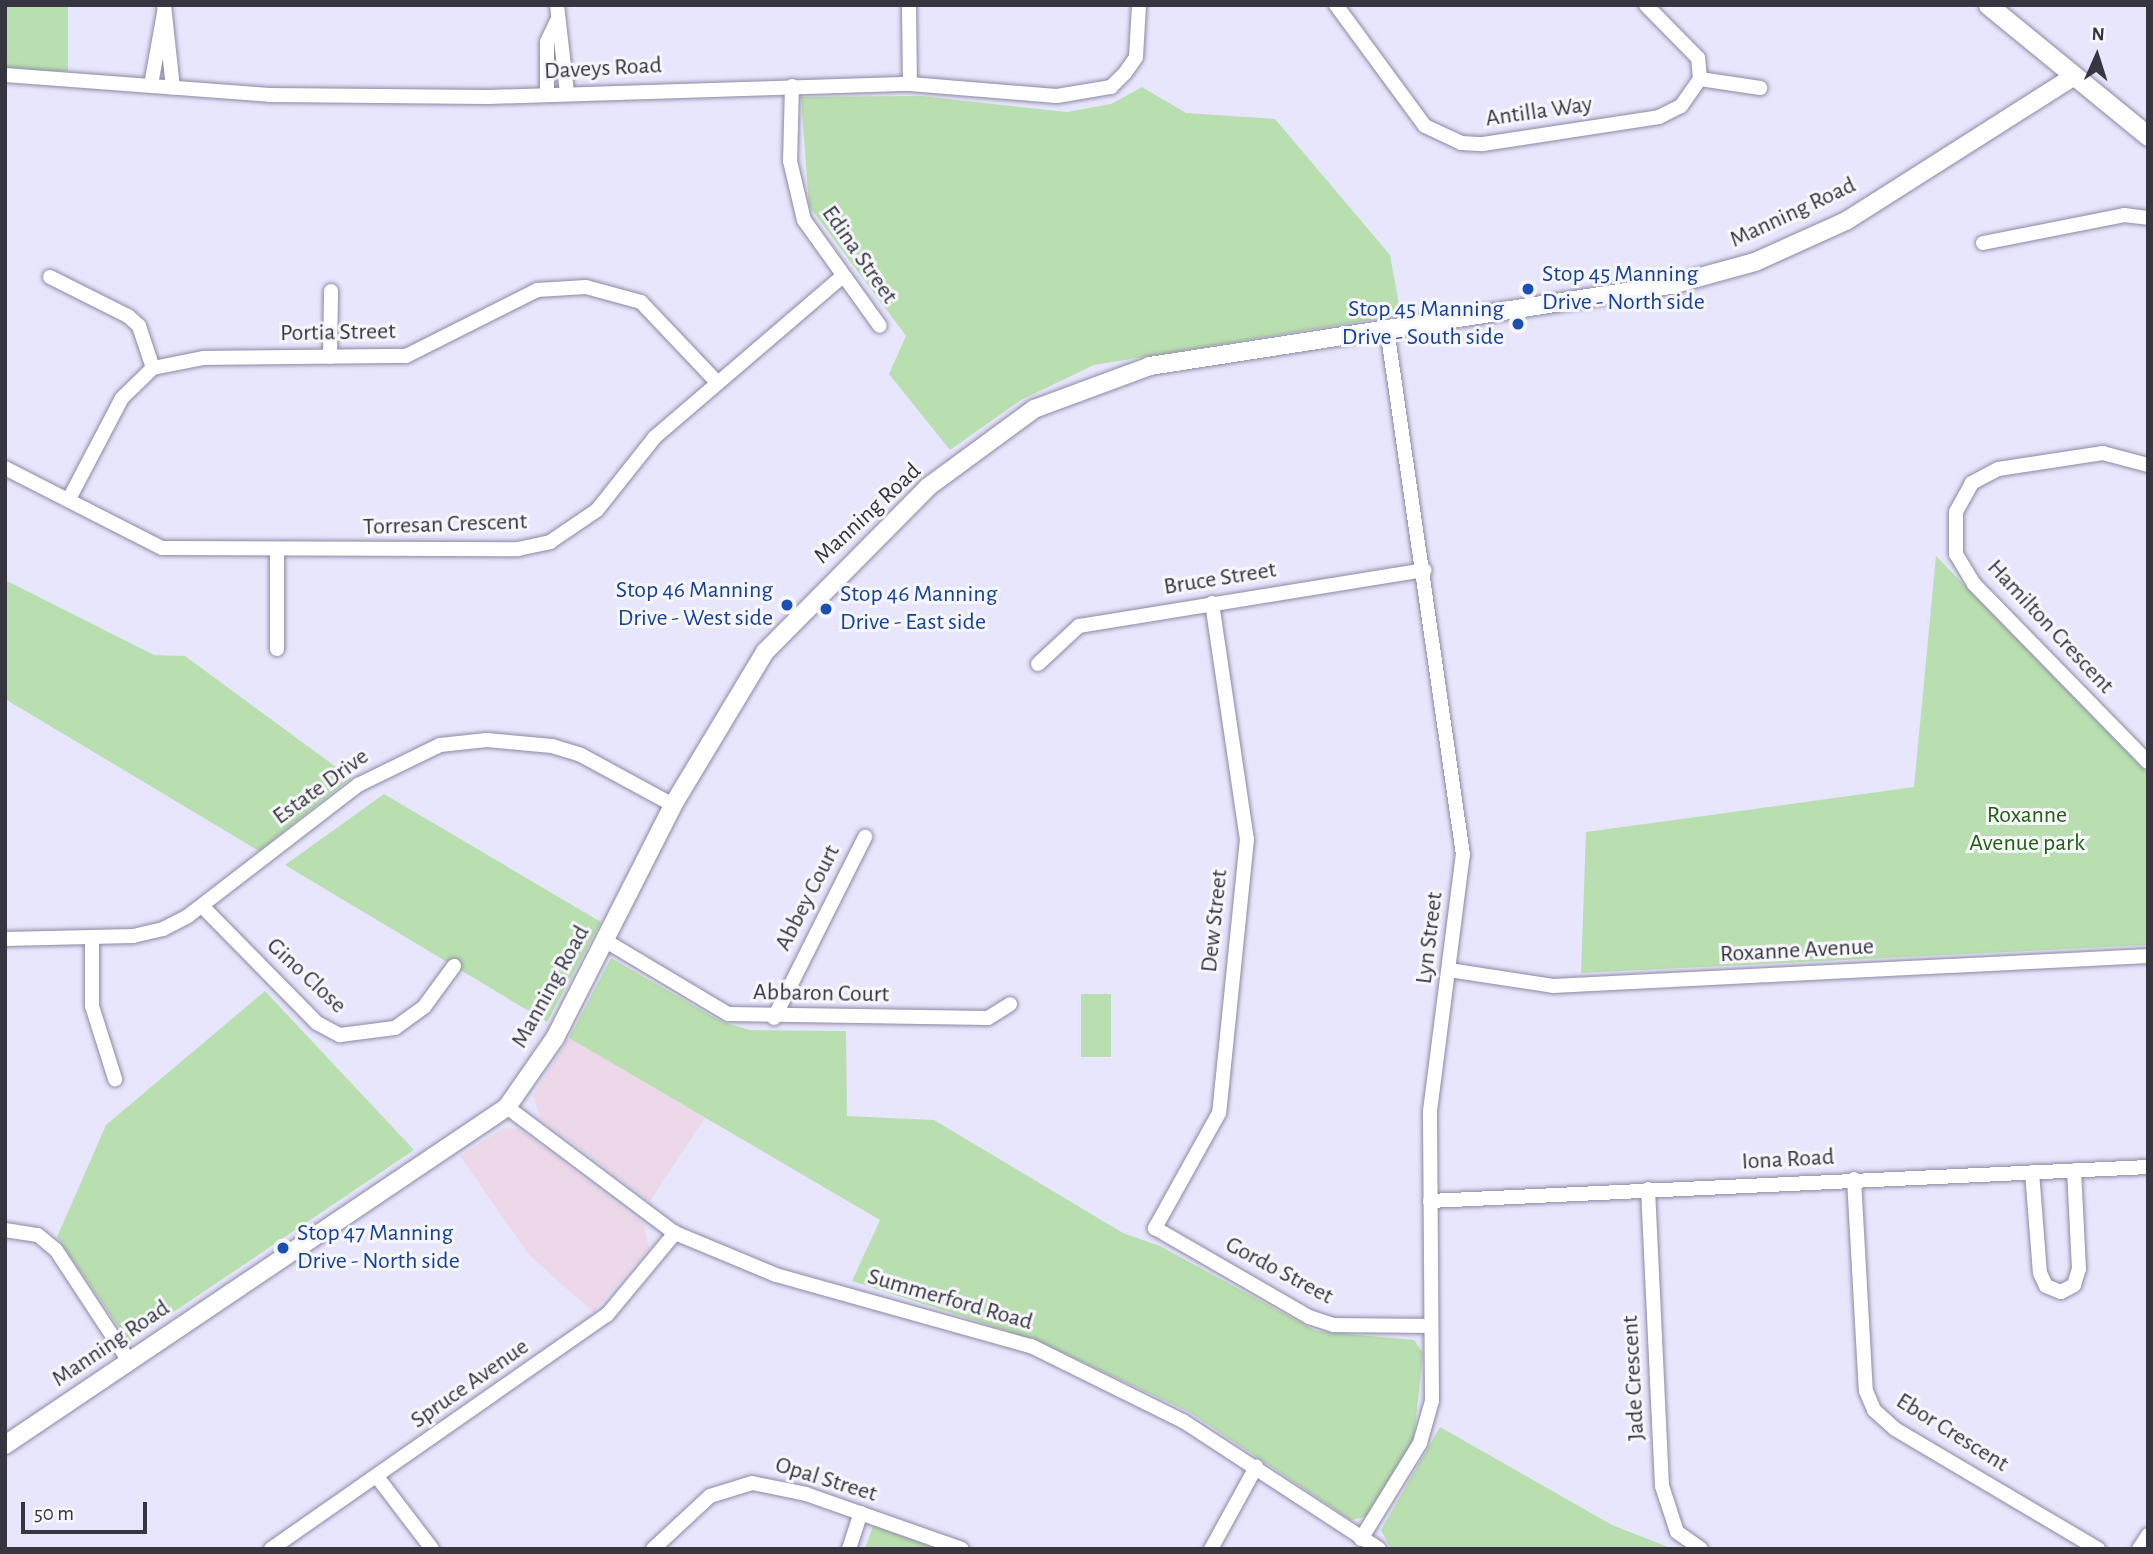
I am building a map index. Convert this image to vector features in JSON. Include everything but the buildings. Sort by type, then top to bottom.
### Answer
[{"type":"main road","points":[[1988,5],[2071,78],[2148,136]]},
{"type":"street","points":[[557,5],[567,93]]},
{"type":"street","points":[[909,5],[910,84]]},
{"type":"street","name":"Daveys Road","points":[[5,75],[269,95],[547,95],[910,84],[1025,97],[1111,87],[1136,57],[1139,5]]},
{"type":"street","name":"Antilla Way","points":[[1336,5],[1424,126],[1461,143],[1658,117],[1681,106],[1700,79]]},
{"type":"street","points":[[1646,5],[1698,58],[1700,79],[1760,88]]},
{"type":"street","points":[[151,85],[164,8]]},
{"type":"street","points":[[164,8],[174,59],[173,88]]},
{"type":"street","points":[[547,95],[548,42],[557,21]]},
{"type":"street","name":"Manning Road","points":[[5,1445],[507,1107],[555,1038],[673,805],[765,652],[928,487],[1034,409],[1150,366],[1671,285],[1755,262],[1846,221],[2071,78]]},
{"type":"street","name":"Edina Street","points":[[792,86],[790,161],[796,196],[804,220],[842,277],[880,326]]},
{"type":"street","points":[[1983,243],[2124,215],[2148,218]]},
{"type":"street","points":[[50,277],[128,316],[139,326],[153,368],[121,398],[69,499]]},
{"type":"street","name":"Torresan Crescent","points":[[5,468],[162,548],[277,551],[518,549],[550,542],[597,510],[654,437],[716,381],[842,277]]},
{"type":"street","name":"Portia Street","points":[[153,368],[204,358],[406,356],[537,290],[586,287],[640,302],[716,381]]},
{"type":"street","points":[[330,357],[331,291]]},
{"type":"street","name":"Lyn Street","points":[[1360,1539],[1420,1443],[1432,1401],[1430,1111],[1464,855],[1387,329]]},
{"type":"street","name":"Hamilton Crescent","points":[[2148,465],[2103,453],[1998,469],[1972,483],[1956,512],[1956,554],[1974,584],[2148,762]]},
{"type":"street","points":[[277,551],[277,649]]},
{"type":"street","name":"Bruce Street","points":[[1038,664],[1079,626],[1424,570]]},
{"type":"street","name":"Dew Street","points":[[1155,1228],[1219,1113],[1247,839],[1212,603]]},
{"type":"street","name":"Estate Drive","points":[[5,940],[92,939],[163,929],[202,906],[358,785],[400,760],[440,745],[487,740],[552,746],[581,755],[673,805]]},
{"type":"street","name":"Abbey Court","points":[[774,1018],[864,837]]},
{"type":"street","name":"Gino Close","points":[[202,906],[317,1023],[340,1035],[395,1028],[424,1007],[454,966]]},
{"type":"street","points":[[92,939],[92,1006],[115,1079]]},
{"type":"street","name":"Abbaron Court","points":[[606,941],[727,1014],[774,1018],[988,1018],[1010,1004]]},
{"type":"street","name":"Roxanne Avenue","points":[[1449,970],[1553,985],[2148,956]]},
{"type":"street","name":"Summerford Road","points":[[507,1107],[675,1233],[776,1275],[1031,1346],[1183,1421],[1379,1549]]},
{"type":"street","name":"Iona Road","points":[[1430,1201],[2148,1167]]},
{"type":"street","points":[[2032,1172],[2040,1273],[2046,1286],[2061,1292],[2074,1285],[2079,1269],[2074,1170]]},
{"type":"street","name":"Ebor Crescent","points":[[1854,1179],[1866,1391],[1874,1410],[1895,1429],[2098,1549]]},
{"type":"street","name":"Jade Crescent","points":[[1648,1189],[1662,1486],[1677,1532],[1701,1549]]},
{"type":"street","name":"Gordo Street","points":[[1155,1228],[1309,1317],[1334,1325],[1431,1326]]},
{"type":"street","points":[[5,1230],[38,1235],[56,1250],[129,1361]]},
{"type":"street","name":"Spruce Avenue","points":[[271,1549],[378,1478],[607,1315],[675,1233]]},
{"type":"street","points":[[1211,1549],[1256,1467]]},
{"type":"street","points":[[378,1478],[432,1549]]},
{"type":"street","name":"Opal Street","points":[[653,1549],[693,1508],[746,1484],[775,1485],[962,1549]]},
{"type":"street","points":[[849,1549],[861,1513]]},
{"type":"street","points":[[2139,1549],[2148,1535]]},
{"type":"shaded area","points":[[569,1038],[705,1118],[650,1201],[541,1119],[533,1096]]},
{"type":"shaded area","points":[[504,1128],[519,1129],[644,1224],[649,1248],[593,1312],[529,1255],[460,1156]]},
{"type":"green space","points":[[5,5],[68,5],[68,71],[5,71]]},
{"type":"green space","points":[[1142,87],[1186,113],[1275,119],[1390,255],[1401,315],[1094,365],[1021,400],[950,450],[889,374],[906,336],[809,206],[801,97],[921,96],[1067,112],[1111,104]]},
{"type":"green space","name":"Roxanne Avenue park","points":[[1936,556],[2148,774],[2148,945],[1581,973],[1586,832],[1914,787]]},
{"type":"green space","points":[[5,580],[154,655],[185,656],[351,778],[259,851],[5,699]]},
{"type":"green space","points":[[384,794],[601,922],[547,1022],[285,865]]},
{"type":"green space","points":[[611,958],[722,1022],[750,1030],[846,1031],[847,1116],[934,1120],[1123,1233],[1160,1246],[1316,1331],[1414,1340],[1423,1353],[1414,1438],[1369,1516],[1351,1520],[1189,1412],[1038,1341],[852,1281],[880,1220],[569,1038]]},
{"type":"green space","points":[[265,991],[414,1150],[129,1342],[57,1237],[106,1125]]},
{"type":"green space","points":[[1081,994],[1111,994],[1111,1057],[1081,1057]]},
{"type":"green space","points":[[1440,1427],[1612,1525],[1673,1549],[1391,1549],[1381,1530]]},
{"type":"green space","points":[[873,1526],[937,1549],[865,1549]]},
{"type":"place","name":"Stop 45 Manning Drive - North side","points":[[1528,289]]},
{"type":"place","name":"Stop 45 Manning Drive - South side","points":[[1518,324]]},
{"type":"place","name":"Stop 46 Manning Drive - West side","points":[[787,605]]},
{"type":"place","name":"Stop 46 Manning Drive - East side","points":[[826,609]]},
{"type":"place","name":"Stop 47 Manning Drive - North side","points":[[283,1248]]}]
